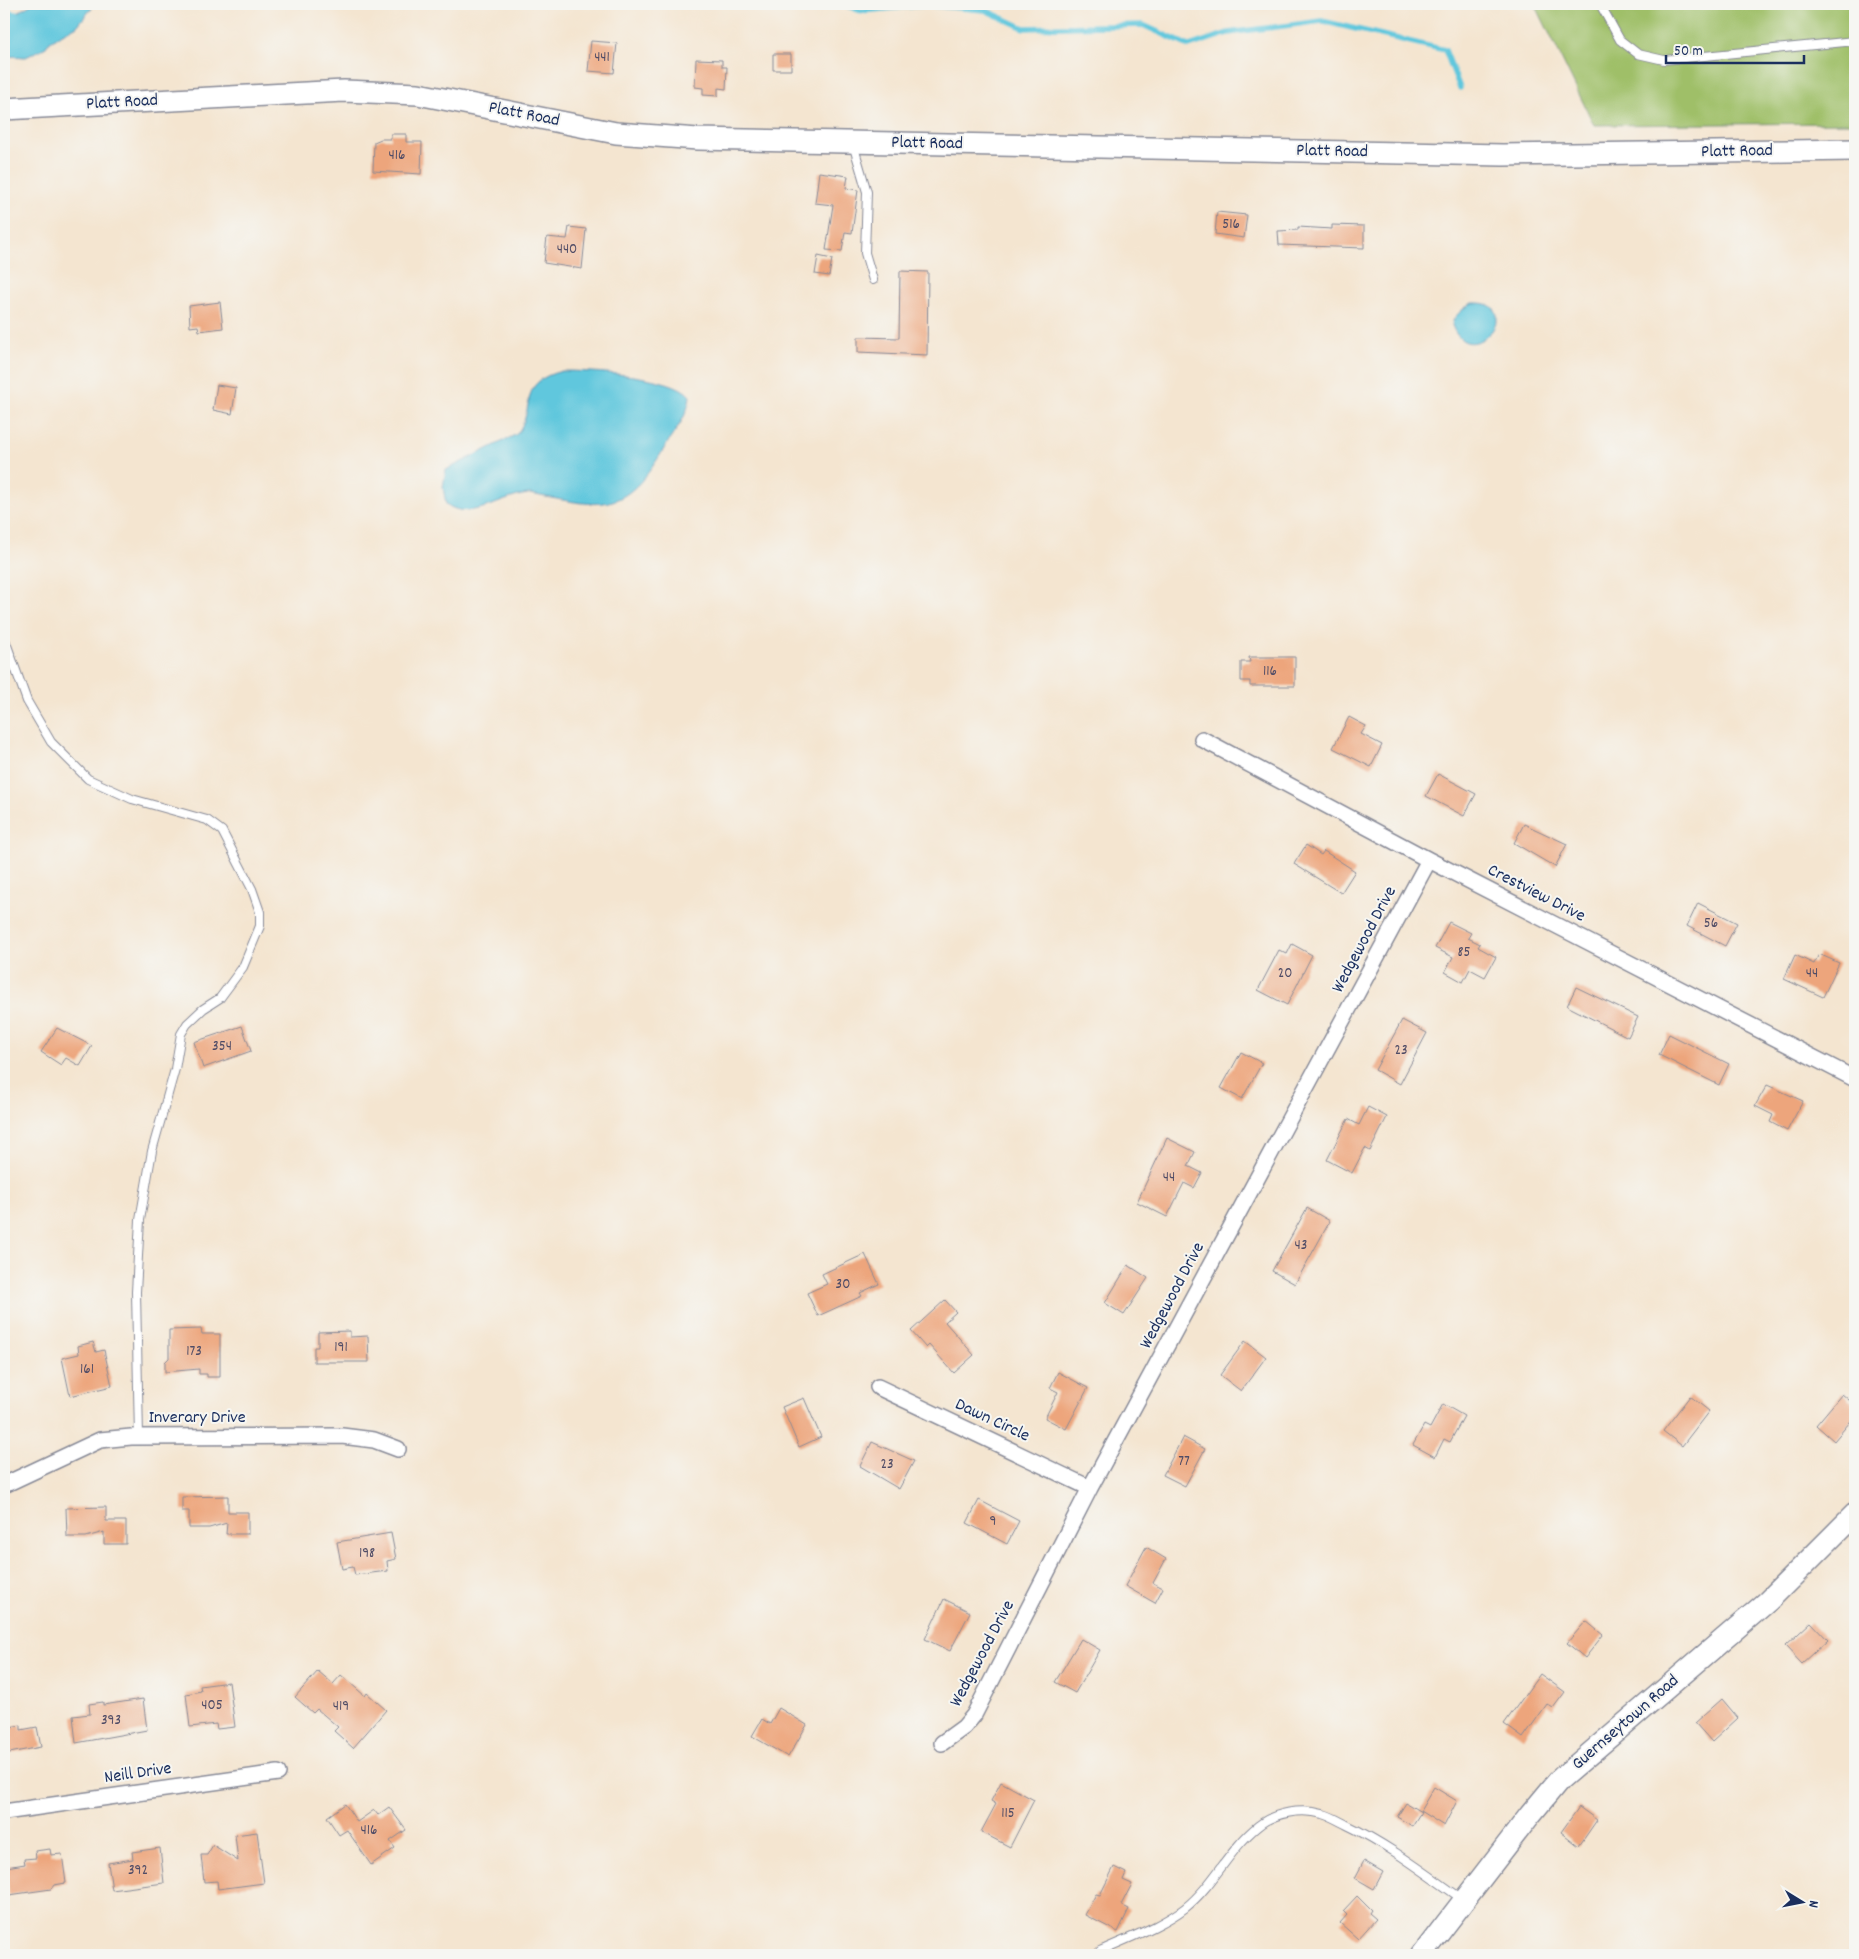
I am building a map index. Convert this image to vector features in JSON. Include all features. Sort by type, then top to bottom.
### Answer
[{"type":"street","name":"Platt Road","points":[[4,109],[344,91],[418,94],[616,133],[698,140],[1503,155],[1855,150]]},
{"type":"street","name":"Crestview Drive","points":[[1202,739],[1430,860],[1855,1079]]},
{"type":"street","name":"Wedgewood Drive","points":[[942,1743],[964,1727],[974,1715],[1090,1488],[1430,860]]},
{"type":"street","name":"Dawn Circle","points":[[878,1387],[1090,1488]]},
{"type":"street","name":"Inverary Drive","points":[[4,1485],[100,1440],[139,1437],[342,1436],[374,1440],[398,1449]]},
{"type":"street","name":"Guernseytown Road","points":[[1422,1955],[1530,1814],[1559,1780],[1768,1601],[1855,1514]]},
{"type":"street","name":"Neill Drive","points":[[4,1812],[278,1773]]},
{"type":"lane","points":[[1600,4],[1620,40],[1638,54],[1664,60],[1855,41]]},
{"type":"lane","points":[[852,142],[867,192],[865,253],[873,280]]},
{"type":"lane","points":[[4,637],[27,701],[51,742],[88,779],[132,799],[207,820],[222,831],[252,889],[260,912],[260,926],[243,968],[220,998],[202,1009],[187,1024],[181,1034],[175,1069],[152,1151],[140,1220],[137,1283],[136,1369],[139,1437]]},
{"type":"lane","points":[[1100,1951],[1164,1922],[1184,1909],[1200,1895],[1257,1826],[1275,1815],[1301,1811],[1324,1814],[1356,1829],[1399,1854],[1464,1900]]},
{"type":"green space","points":[[1535,4],[1855,4],[1855,123],[1594,125]]},
{"type":"water","points":[[32,4],[95,4],[77,26],[50,41],[46,47],[26,57],[4,56],[4,20]]},
{"type":"water","points":[[1472,303],[1489,305],[1496,312],[1496,322],[1491,332],[1482,340],[1471,343],[1460,339],[1452,325],[1457,315]]},
{"type":"water","points":[[562,371],[610,373],[650,379],[667,383],[681,389],[690,396],[687,410],[680,423],[650,470],[636,486],[623,496],[609,502],[593,504],[530,494],[520,495],[466,511],[455,509],[446,504],[443,487],[446,470],[517,434],[523,424],[533,389],[538,382]]},
{"type":"building","points":[[591,41],[617,43],[614,73],[588,71]]},
{"type":"building","points":[[773,54],[791,54],[791,70],[773,70]]},
{"type":"building","points":[[696,59],[722,60],[722,67],[727,67],[726,89],[718,88],[718,96],[703,95],[703,88],[695,87]]},
{"type":"building","points":[[391,134],[406,134],[406,142],[422,142],[421,174],[373,171],[374,142],[381,139],[391,139]]},
{"type":"building","points":[[819,172],[848,176],[846,188],[858,190],[852,233],[845,232],[842,251],[826,250],[833,205],[815,203]]},
{"type":"building","points":[[1217,212],[1247,215],[1244,238],[1215,234]]},
{"type":"building","points":[[1332,225],[1364,226],[1364,248],[1279,245],[1278,231],[1298,230],[1298,227],[1332,229]]},
{"type":"building","points":[[569,227],[586,229],[582,269],[544,263],[547,237],[567,239]]},
{"type":"building","points":[[818,256],[832,259],[829,276],[815,274]]},
{"type":"building","points":[[900,271],[928,272],[927,355],[858,352],[858,337],[899,338]]},
{"type":"building","points":[[220,302],[223,328],[199,331],[198,326],[190,327],[189,306]]},
{"type":"building","points":[[217,385],[236,388],[232,414],[213,410]]},
{"type":"building","points":[[1249,657],[1295,657],[1295,686],[1250,686],[1250,681],[1241,681],[1241,662],[1250,662]]},
{"type":"building","points":[[1349,717],[1366,726],[1361,734],[1382,745],[1371,767],[1333,748]]},
{"type":"building","points":[[1438,774],[1476,794],[1464,816],[1426,796]]},
{"type":"building","points":[[1524,824],[1567,844],[1555,867],[1514,843]]},
{"type":"building","points":[[1306,845],[1321,855],[1324,851],[1355,871],[1341,893],[1294,864]]},
{"type":"building","points":[[1698,903],[1737,923],[1725,946],[1687,926]]},
{"type":"building","points":[[1449,922],[1471,933],[1468,938],[1480,944],[1478,947],[1496,957],[1485,977],[1470,969],[1463,982],[1445,972],[1453,957],[1435,948]]},
{"type":"building","points":[[1292,944],[1312,955],[1287,1005],[1258,990],[1279,950],[1287,954]]},
{"type":"building","points":[[1819,954],[1839,963],[1823,997],[1784,979],[1795,955],[1814,964]]},
{"type":"building","points":[[1576,987],[1638,1017],[1628,1037],[1567,1006]]},
{"type":"building","points":[[1402,1020],[1427,1033],[1400,1084],[1375,1070]]},
{"type":"building","points":[[242,1026],[251,1051],[203,1068],[194,1042]]},
{"type":"building","points":[[57,1028],[92,1046],[80,1066],[66,1058],[61,1065],[41,1052]]},
{"type":"building","points":[[1669,1034],[1729,1064],[1719,1085],[1659,1055]]},
{"type":"building","points":[[1241,1052],[1262,1063],[1242,1099],[1221,1088]]},
{"type":"building","points":[[1767,1085],[1803,1101],[1787,1131],[1770,1122],[1773,1115],[1755,1106]]},
{"type":"building","points":[[1368,1107],[1387,1117],[1370,1151],[1365,1148],[1352,1173],[1327,1160],[1348,1119],[1359,1125]]},
{"type":"building","points":[[1167,1138],[1195,1152],[1188,1166],[1202,1173],[1194,1188],[1184,1183],[1167,1217],[1137,1202]]},
{"type":"building","points":[[1307,1208],[1330,1221],[1295,1284],[1272,1271]]},
{"type":"building","points":[[865,1254],[879,1284],[860,1293],[862,1296],[818,1316],[807,1293],[827,1284],[822,1274]]},
{"type":"building","points":[[1128,1265],[1148,1278],[1124,1315],[1105,1303]]},
{"type":"building","points":[[945,1300],[956,1312],[945,1322],[974,1355],[954,1373],[929,1345],[926,1348],[911,1331]]},
{"type":"building","points":[[201,1329],[202,1334],[220,1334],[220,1377],[207,1377],[207,1374],[199,1374],[199,1369],[165,1372],[165,1362],[169,1358],[169,1330]]},
{"type":"building","points":[[350,1331],[350,1337],[368,1336],[369,1362],[314,1362],[314,1347],[318,1347],[318,1332]]},
{"type":"building","points":[[1245,1341],[1266,1357],[1241,1391],[1220,1375]]},
{"type":"building","points":[[93,1342],[96,1352],[104,1350],[112,1386],[70,1396],[62,1358],[79,1354],[78,1346]]},
{"type":"building","points":[[1058,1372],[1088,1388],[1066,1429],[1045,1418],[1058,1392],[1050,1388]]},
{"type":"building","points":[[1842,1394],[1855,1405],[1855,1416],[1834,1441],[1816,1425]]},
{"type":"building","points":[[1690,1396],[1709,1411],[1682,1446],[1663,1431]]},
{"type":"building","points":[[804,1398],[821,1437],[799,1447],[782,1407]]},
{"type":"building","points":[[1443,1404],[1464,1416],[1450,1442],[1444,1439],[1435,1457],[1413,1445],[1424,1425],[1430,1428]]},
{"type":"building","points":[[1183,1437],[1205,1449],[1185,1486],[1163,1475]]},
{"type":"building","points":[[872,1442],[914,1461],[899,1489],[860,1466]]},
{"type":"building","points":[[228,1496],[228,1512],[248,1512],[248,1534],[226,1534],[227,1523],[209,1528],[189,1528],[189,1511],[182,1511],[182,1497]]},
{"type":"building","points":[[979,1500],[1019,1521],[1007,1544],[967,1523]]},
{"type":"building","points":[[106,1507],[106,1521],[126,1521],[126,1544],[104,1544],[104,1532],[86,1537],[67,1537],[66,1508]]},
{"type":"building","points":[[391,1533],[396,1559],[387,1561],[388,1571],[355,1575],[353,1567],[342,1569],[337,1542]]},
{"type":"building","points":[[1146,1547],[1166,1559],[1153,1583],[1163,1588],[1155,1603],[1125,1586]]},
{"type":"building","points":[[944,1599],[970,1612],[950,1651],[925,1639]]},
{"type":"building","points":[[1586,1621],[1603,1635],[1585,1658],[1567,1643]]},
{"type":"building","points":[[1811,1622],[1828,1640],[1802,1664],[1785,1646]]},
{"type":"building","points":[[1081,1639],[1100,1650],[1075,1693],[1055,1682]]},
{"type":"building","points":[[318,1671],[333,1684],[341,1675],[365,1696],[367,1693],[386,1710],[353,1748],[334,1731],[338,1727],[317,1709],[313,1713],[295,1697]]},
{"type":"building","points":[[1540,1674],[1565,1692],[1553,1708],[1547,1704],[1523,1738],[1504,1724]]},
{"type":"building","points":[[229,1682],[235,1727],[217,1729],[216,1724],[190,1727],[186,1694],[201,1691],[200,1686]]},
{"type":"building","points":[[143,1699],[147,1730],[76,1743],[73,1716],[90,1714],[89,1704],[103,1702],[103,1705]]},
{"type":"building","points":[[1722,1699],[1738,1718],[1712,1742],[1695,1723]]},
{"type":"building","points":[[779,1708],[807,1725],[788,1757],[752,1736],[762,1719],[770,1724]]},
{"type":"building","points":[[21,1725],[21,1730],[37,1727],[41,1747],[4,1754],[4,1728]]},
{"type":"building","points":[[1001,1782],[1034,1800],[1010,1847],[981,1832],[996,1804],[991,1801]]},
{"type":"building","points":[[1434,1787],[1457,1801],[1444,1826],[1420,1811]]},
{"type":"building","points":[[1406,1803],[1421,1812],[1412,1826],[1397,1817]]},
{"type":"building","points":[[345,1804],[357,1822],[374,1810],[378,1815],[389,1807],[406,1830],[390,1841],[395,1848],[371,1865],[347,1830],[339,1835],[327,1817]]},
{"type":"building","points":[[1579,1807],[1597,1820],[1579,1846],[1561,1832]]},
{"type":"building","points":[[257,1832],[264,1883],[218,1889],[217,1881],[204,1882],[201,1855],[207,1855],[213,1845],[238,1861],[235,1835]]},
{"type":"building","points":[[160,1848],[164,1883],[112,1890],[108,1863],[133,1859],[132,1852]]},
{"type":"building","points":[[50,1849],[51,1855],[62,1854],[66,1883],[54,1885],[51,1889],[9,1895],[6,1867],[25,1864],[24,1859],[36,1858],[35,1851]]},
{"type":"building","points":[[1364,1861],[1383,1872],[1374,1889],[1355,1878]]},
{"type":"building","points":[[1114,1867],[1126,1873],[1123,1880],[1132,1884],[1121,1905],[1129,1909],[1118,1932],[1085,1915],[1096,1894],[1100,1895]]},
{"type":"building","points":[[1357,1896],[1371,1910],[1369,1913],[1376,1919],[1358,1939],[1340,1923],[1347,1915],[1343,1911]]},
{"type":"waterway","points":[[842,4],[861,11],[927,5],[985,10],[1024,28],[1143,25],[1189,46],[1228,33],[1322,21],[1445,50],[1460,88]]},
{"type":"waterway","points":[[4,13],[10,12],[23,17]]}]
